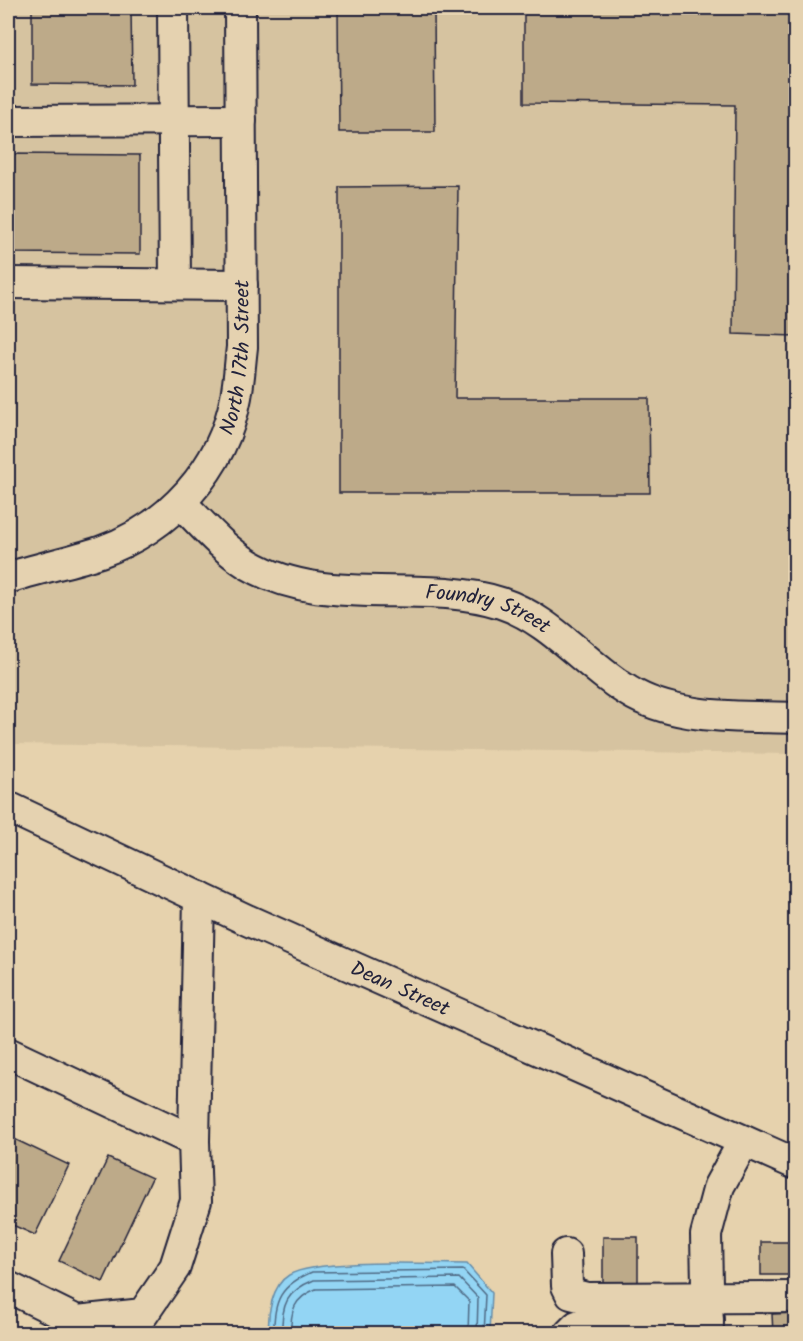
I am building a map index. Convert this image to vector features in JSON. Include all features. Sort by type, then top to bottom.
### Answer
[{"type":"street","points":[[173,8],[172,120],[175,284]]},
{"type":"street","name":"North 17th Street","points":[[8,578],[101,552],[128,540],[181,503],[213,458],[224,437],[236,398],[242,347],[240,8]]},
{"type":"street","points":[[8,121],[241,120]]},
{"type":"street","points":[[8,283],[242,285]]},
{"type":"street","name":"Foundry Street","points":[[181,503],[222,546],[248,564],[276,577],[301,585],[331,589],[447,592],[478,597],[503,604],[527,615],[612,680],[636,695],[666,708],[699,713],[795,718]]},
{"type":"street","name":"Dean Street","points":[[8,807],[199,897],[795,1164]]},
{"type":"street","points":[[8,1287],[77,1321],[143,1314],[175,1266],[196,1201],[194,1141],[199,897]]},
{"type":"street","points":[[8,1053],[194,1141]]},
{"type":"street","points":[[708,1317],[706,1235],[719,1186],[744,1141]]},
{"type":"street","points":[[566,1254],[567,1286],[571,1294],[587,1298],[625,1299],[708,1317]]},
{"type":"street","points":[[569,1334],[577,1326],[588,1323],[708,1317],[795,1297]]},
{"type":"shaded area","points":[[8,8],[795,8],[795,754],[8,744]]},
{"type":"water","points":[[374,1263],[467,1264],[492,1293],[490,1333],[269,1333],[270,1309],[278,1286],[289,1275],[303,1270],[323,1266]]},
{"type":"building","points":[[32,8],[131,8],[132,85],[32,84]]},
{"type":"building","points":[[338,8],[434,8],[435,132],[339,132]]},
{"type":"building","points":[[524,8],[796,8],[796,336],[733,334],[735,105],[524,103]]},
{"type":"building","points":[[8,154],[140,155],[140,254],[8,253]]},
{"type":"building","points":[[458,186],[455,398],[649,398],[650,493],[339,493],[339,187]]},
{"type":"building","points":[[8,1136],[69,1165],[35,1235],[8,1223]]},
{"type":"building","points":[[108,1158],[152,1178],[103,1282],[59,1261]]},
{"type":"building","points":[[603,1237],[638,1237],[638,1291],[603,1291]]},
{"type":"building","points":[[761,1242],[796,1242],[796,1275],[761,1275]]},
{"type":"building","points":[[796,1313],[796,1334],[773,1334],[772,1314]]}]
